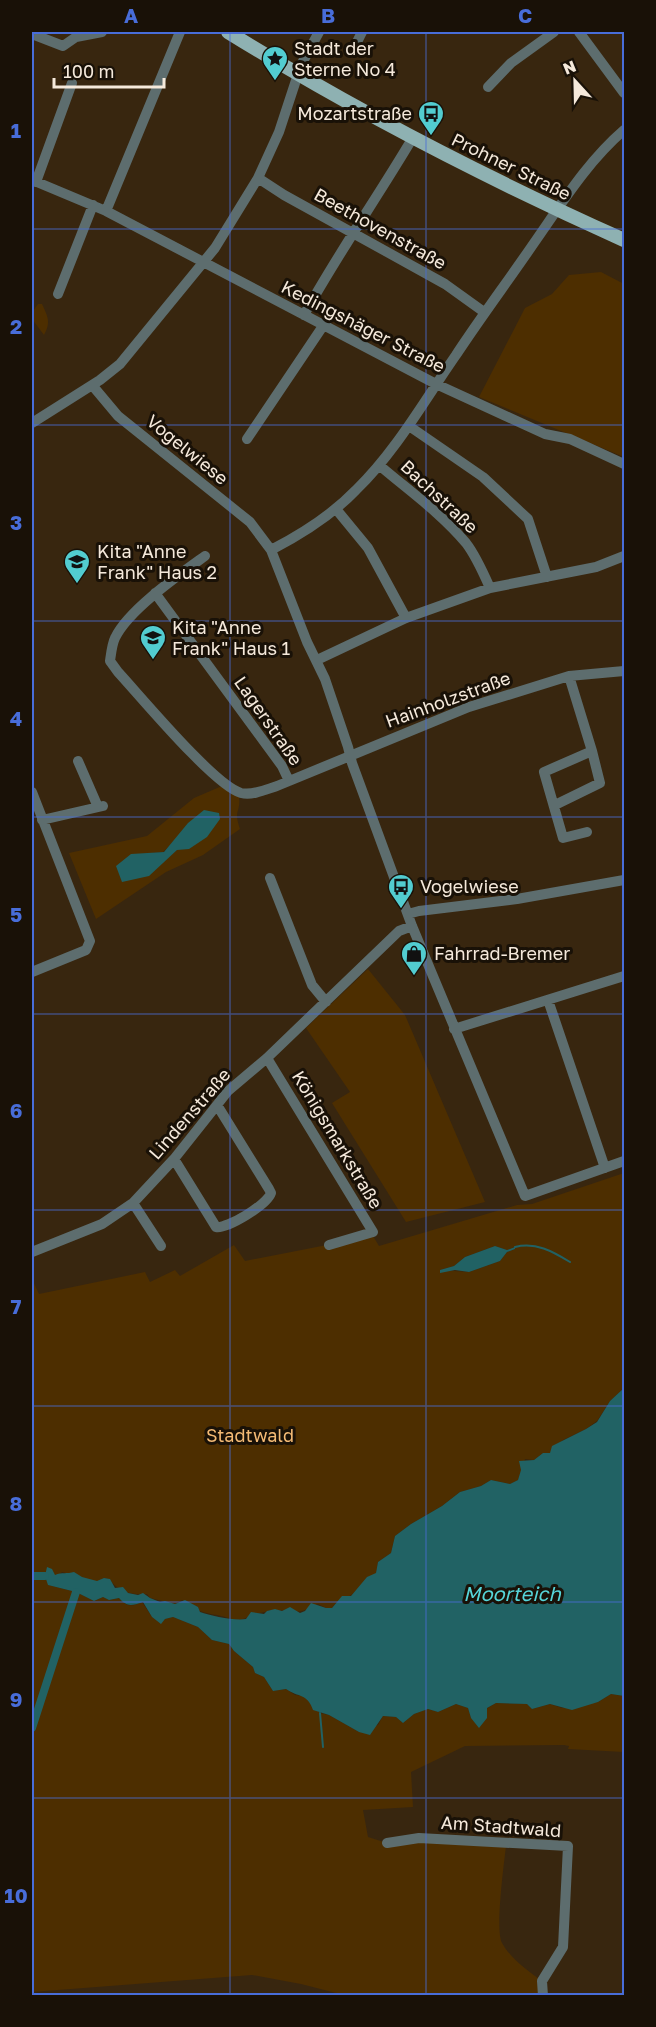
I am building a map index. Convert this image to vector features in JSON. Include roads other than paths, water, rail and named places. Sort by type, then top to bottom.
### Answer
[{"type":"main road","name":"Prohner Straße","points":[[228,32],[298,75],[412,139],[519,193],[624,240]]},
{"type":"street","points":[[38,34],[63,46],[76,37],[102,32]]},
{"type":"street","points":[[106,211],[180,32]]},
{"type":"street","points":[[32,423],[92,385],[120,364],[205,261],[258,178],[279,132],[298,75],[319,32]]},
{"type":"street","points":[[354,48],[362,32]]},
{"type":"street","points":[[488,87],[511,63],[554,32]]},
{"type":"street","points":[[579,32],[624,93]]},
{"type":"street","points":[[34,181],[72,83]]},
{"type":"street","points":[[271,550],[297,536],[336,509],[379,465],[409,426],[484,312],[597,155],[624,130]]},
{"type":"street","points":[[304,315],[329,270],[354,234],[412,139]]},
{"type":"street","name":"Beethovenstraße","points":[[258,178],[284,195],[445,284],[484,312]]},
{"type":"street","name":"Kedingshäger Straße","points":[[34,181],[106,211],[436,384],[545,434],[570,440],[624,464]]},
{"type":"street","points":[[58,294],[93,205]]},
{"type":"street","points":[[247,439],[323,326]]},
{"type":"street","name":"Vogelwiese","points":[[92,385],[118,416],[250,522],[271,550],[307,642],[317,660],[412,926],[525,1196],[605,1168]]},
{"type":"street","points":[[409,426],[483,477],[528,519],[547,577]]},
{"type":"street","name":"Bachstraße","points":[[379,465],[466,543],[479,563],[490,588]]},
{"type":"street","points":[[336,509],[368,548],[406,618]]},
{"type":"street","points":[[155,593],[205,556]]},
{"type":"street","points":[[317,660],[406,618],[490,588],[596,567],[624,556]]},
{"type":"street","name":"Lagerstraße","points":[[155,593],[276,757],[290,781]]},
{"type":"street","name":"Hainholzstraße","points":[[155,593],[126,622],[114,638],[110,661],[214,775],[240,792],[252,793],[290,781],[469,707],[569,676],[624,671]]},
{"type":"street","points":[[555,805],[600,783],[569,676]]},
{"type":"street","points":[[587,832],[563,838],[544,772],[591,751]]},
{"type":"street","points":[[42,820],[101,806],[78,761]]},
{"type":"street","points":[[32,792],[90,941],[86,950],[32,972]]},
{"type":"street","points":[[270,878],[312,985],[326,1002]]},
{"type":"street","points":[[408,914],[517,899],[624,880]]},
{"type":"street","name":"Lindenstraße","points":[[32,1252],[102,1224],[133,1203],[174,1159],[228,1091],[267,1058],[399,931],[412,926]]},
{"type":"street","points":[[454,1029],[624,976]]},
{"type":"street","points":[[548,1000],[605,1168],[624,1161]]},
{"type":"street","name":"Königsmarkstraße","points":[[267,1058],[373,1232],[329,1245]]},
{"type":"street","points":[[174,1159],[216,1227],[226,1227],[267,1201],[271,1193],[269,1189],[217,1105]]},
{"type":"street","points":[[133,1203],[161,1246]]},
{"type":"street","name":"Am Stadtwald","points":[[387,1843],[419,1838],[568,1846],[563,1947],[542,1981],[543,1995]]},
{"type":"water","points":[[204,810],[219,813],[220,819],[207,837],[189,849],[177,850],[149,876],[122,882],[116,866],[131,854],[164,852],[188,823]]},
{"type":"water","points":[[495,1246],[507,1250],[515,1247],[515,1249],[507,1252],[500,1261],[469,1272],[455,1270],[440,1273],[440,1270],[454,1266],[465,1257]]},
{"type":"water","name":"Moorteich","points":[[624,1388],[624,1696],[611,1694],[598,1702],[572,1710],[550,1704],[532,1709],[527,1704],[496,1703],[487,1708],[487,1718],[479,1728],[471,1718],[468,1708],[456,1704],[438,1712],[428,1709],[414,1714],[403,1723],[396,1717],[383,1716],[370,1735],[359,1732],[329,1715],[313,1710],[305,1698],[286,1689],[273,1691],[264,1677],[255,1673],[253,1667],[229,1644],[212,1640],[198,1627],[173,1617],[165,1619],[161,1624],[152,1617],[143,1602],[130,1605],[119,1598],[109,1600],[103,1597],[94,1601],[76,1592],[48,1585],[45,1576],[47,1567],[52,1569],[55,1575],[74,1572],[97,1581],[104,1578],[110,1579],[115,1588],[123,1587],[128,1593],[138,1595],[143,1593],[160,1602],[175,1604],[185,1600],[198,1607],[200,1612],[230,1619],[246,1619],[251,1612],[264,1614],[267,1611],[275,1609],[282,1611],[290,1607],[300,1613],[305,1611],[311,1603],[332,1608],[342,1596],[351,1596],[367,1577],[376,1573],[378,1562],[391,1553],[395,1536],[460,1492],[481,1486],[491,1480],[510,1484],[518,1480],[521,1470],[519,1461],[534,1460],[543,1453],[550,1453],[552,1446],[597,1422],[610,1401]]},
{"type":"waterway","points":[[515,1247],[537,1247],[570,1262]]},
{"type":"waterway","points":[[32,1576],[45,1576]]},
{"type":"waterway","points":[[32,1728],[76,1592]]},
{"type":"waterway","points":[[320,1713],[323,1747]]},
{"type":"place","name":"Stadt der Sterne No 4","points":[[275,82]]},
{"type":"place","name":"Mozartstraße","points":[[431,137]]},
{"type":"place","name":"Kita \"Anne Frank\" Haus 2","points":[[77,585]]},
{"type":"place","name":"Kita \"Anne Frank\" Haus 1","points":[[153,661]]},
{"type":"place","name":"Vogelwiese","points":[[401,910]]},
{"type":"place","name":"Fahrrad-Bremer","points":[[414,977]]},
{"type":"park label","name":"Stadtwald","points":[[250,1436]]}]
